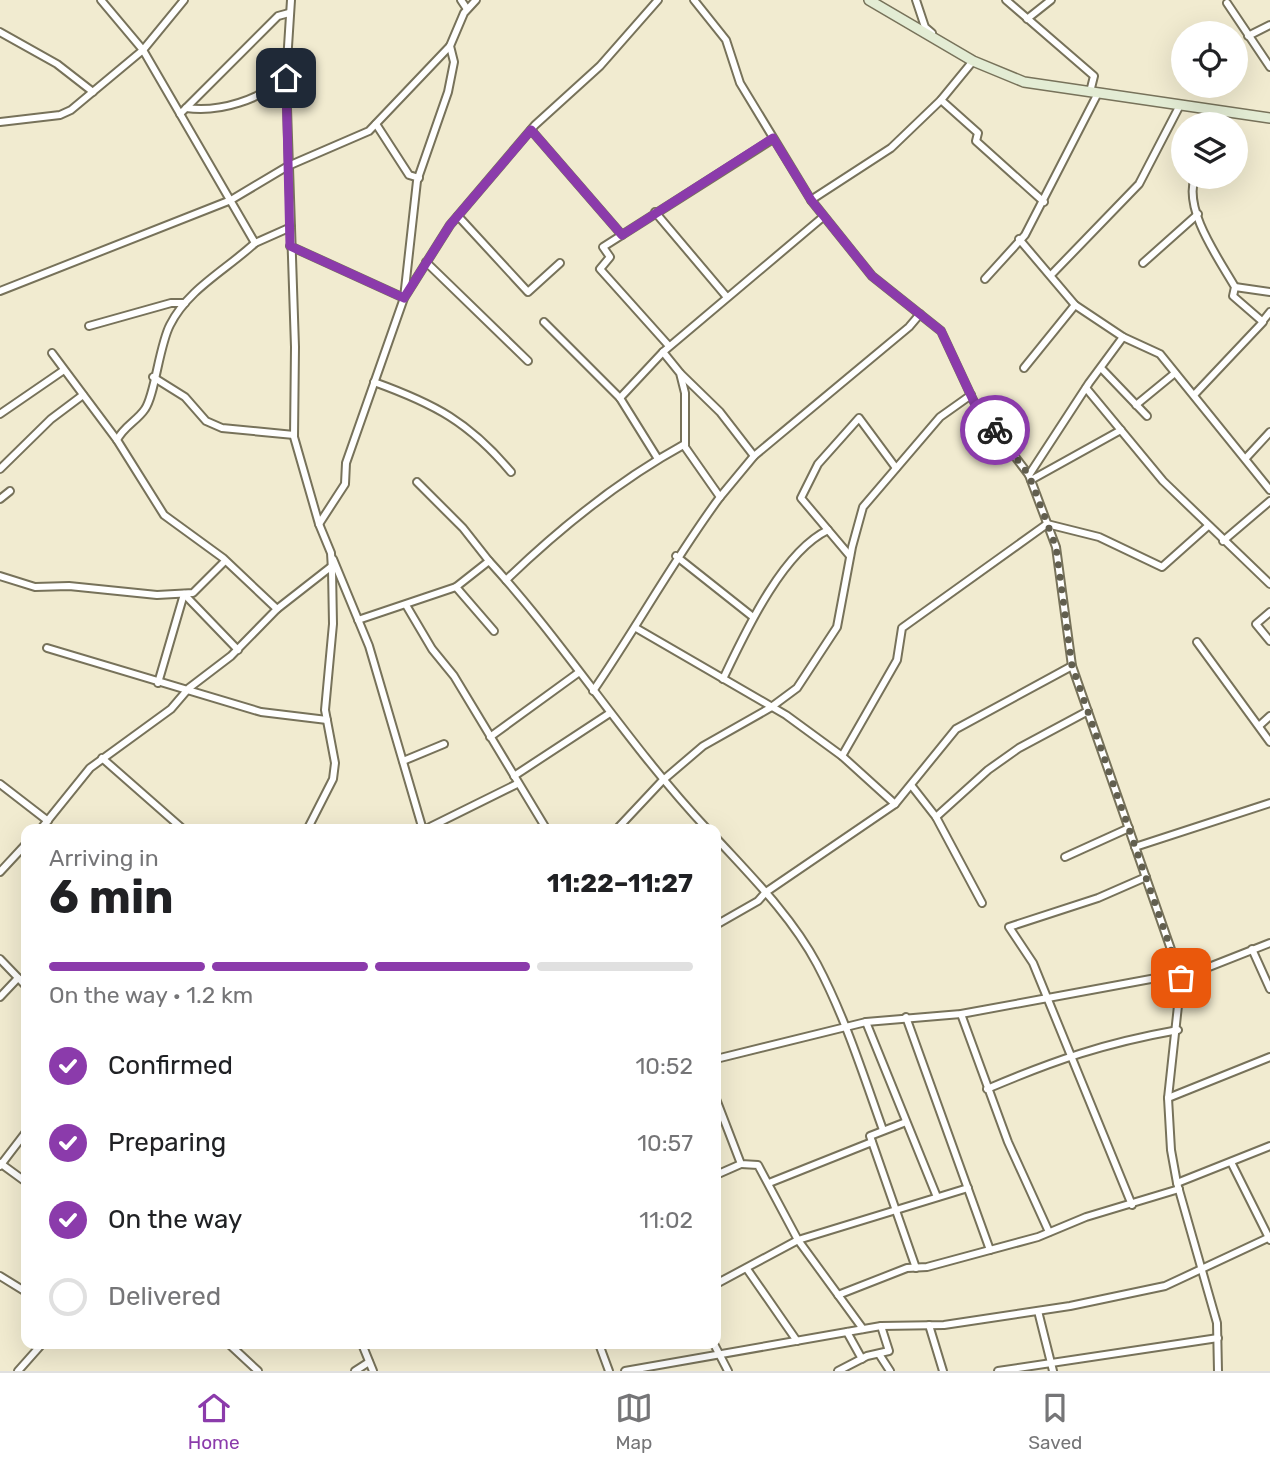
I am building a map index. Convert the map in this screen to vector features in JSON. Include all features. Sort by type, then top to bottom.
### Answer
[{"type":"street","points":[[101,0],[143,50],[183,111],[255,243]]},
{"type":"street","points":[[0,122],[60,116],[143,50],[184,0]]},
{"type":"street","points":[[291,0],[286,78],[292,226],[290,246],[294,435],[319,524],[369,646],[422,824]]},
{"type":"street","points":[[461,0],[467,9]]},
{"type":"street","points":[[0,290],[231,200],[288,166],[346,142],[376,124],[403,92],[450,46],[467,9],[476,0]]},
{"type":"street","points":[[319,524],[345,484],[346,463],[404,298],[426,262],[458,216],[531,130],[600,66],[658,0]]},
{"type":"street","points":[[694,0],[726,40],[740,83],[811,200],[872,276],[941,331],[971,395],[1030,478],[1056,547],[1072,666],[1181,978],[1178,1030],[1168,1098],[1178,1186],[1204,1268],[1217,1323],[1218,1371]]},
{"type":"street","points":[[869,0],[973,61],[1024,82],[1179,107],[1270,118]]},
{"type":"street","points":[[916,0],[925,27],[950,48]]},
{"type":"street","points":[[985,279],[1019,239],[1044,202],[1094,92],[1094,76],[1006,0]]},
{"type":"street","points":[[1027,19],[1051,0]]},
{"type":"street","points":[[1228,1],[1239,21]]},
{"type":"street","points":[[183,111],[278,16],[289,13]]},
{"type":"street","points":[[1270,25],[1248,36],[1270,67]]},
{"type":"street","points":[[0,32],[57,64],[93,92]]},
{"type":"street","points":[[404,298],[407,251],[419,178],[448,93],[454,62],[450,46]]},
{"type":"street","points":[[811,200],[891,148],[941,100],[973,61]]},
{"type":"street","points":[[183,111],[203,111],[248,99],[270,91],[286,78]]},
{"type":"street","points":[[941,100],[978,133],[975,141],[1044,202]]},
{"type":"street","points":[[1051,275],[1139,184],[1179,107]]},
{"type":"street","points":[[376,124],[409,175],[419,178]]},
{"type":"street","points":[[531,130],[622,235]]},
{"type":"street","points":[[669,346],[600,269],[610,257],[603,247],[773,138]]},
{"type":"street","points":[[1192,189],[1201,228],[1235,287],[1233,296],[1263,322]]},
{"type":"street","points":[[654,212],[726,296]]},
{"type":"street","points":[[1143,263],[1198,215]]},
{"type":"street","points":[[458,216],[528,292],[560,263]]},
{"type":"street","points":[[620,398],[669,346],[823,217]]},
{"type":"street","points":[[117,440],[123,427],[147,407],[169,326],[194,291],[255,243],[292,226]]},
{"type":"street","points":[[1019,239],[1075,305],[1123,337],[1160,354],[1270,490]]},
{"type":"street","points":[[290,246],[404,298]]},
{"type":"street","points":[[426,262],[528,361]]},
{"type":"street","points":[[1235,287],[1270,292]]},
{"type":"street","points":[[89,327],[171,303],[185,303]]},
{"type":"street","points":[[1024,368],[1075,305]]},
{"type":"street","points":[[1194,395],[1270,312]]},
{"type":"street","points":[[593,691],[636,628],[677,556],[754,456],[909,327],[920,314]]},
{"type":"street","points":[[544,322],[620,398],[658,459]]},
{"type":"street","points":[[1030,478],[1086,388],[1123,337]]},
{"type":"street","points":[[663,352],[680,373],[720,412],[754,456]]},
{"type":"street","points":[[52,353],[117,440],[164,515],[225,561],[277,608]]},
{"type":"street","points":[[1101,368],[1147,416]]},
{"type":"street","points":[[0,414],[64,370]]},
{"type":"street","points":[[680,373],[685,393],[685,444],[720,497]]},
{"type":"street","points":[[1136,405],[1175,373]]},
{"type":"street","points":[[153,377],[185,397],[206,421],[222,428],[294,435]]},
{"type":"street","points":[[374,382],[453,416],[492,450],[510,472]]},
{"type":"street","points":[[1086,388],[1163,481],[1270,584]]},
{"type":"street","points":[[0,469],[51,419],[83,395]]},
{"type":"street","points":[[622,824],[662,781],[703,746],[770,708],[797,688],[837,627],[850,556],[863,507],[940,417],[971,395]]},
{"type":"street","points":[[850,556],[801,498],[818,464],[859,418],[896,468]]},
{"type":"street","points":[[1030,478],[1121,430]]},
{"type":"street","points":[[1246,458],[1270,432]]},
{"type":"street","points":[[506,580],[548,539],[658,459],[685,444]]},
{"type":"street","points":[[417,482],[463,528],[662,781],[702,824]]},
{"type":"street","points":[[0,499],[10,491]]},
{"type":"street","points":[[1223,541],[1270,501]]},
{"type":"street","points":[[842,755],[897,660],[902,628],[1047,524],[1099,537],[1162,567],[1208,526]]},
{"type":"street","points":[[723,679],[753,617],[802,546],[828,530]]},
{"type":"street","points":[[310,824],[333,779],[335,762],[325,709],[333,624],[331,553]]},
{"type":"street","points":[[677,556],[753,617]]},
{"type":"street","points":[[0,576],[35,587],[69,586],[157,595],[184,594],[193,593],[225,561]]},
{"type":"street","points":[[358,620],[456,587],[489,561]]},
{"type":"street","points":[[45,824],[102,758],[171,709],[190,688],[238,650],[277,608],[332,566]]},
{"type":"street","points":[[456,587],[494,631]]},
{"type":"street","points":[[184,594],[238,650]]},
{"type":"street","points":[[158,683],[184,594]]},
{"type":"street","points":[[406,605],[432,649],[454,676],[543,824]]},
{"type":"street","points":[[1270,612],[1256,624],[1270,641]]},
{"type":"street","points":[[636,628],[786,715],[842,755],[895,804]]},
{"type":"street","points":[[1197,642],[1270,742]]},
{"type":"street","points":[[47,648],[158,683],[190,688],[261,712],[327,720]]},
{"type":"street","points":[[721,922],[758,901],[766,892],[895,804],[956,729],[1072,666]]},
{"type":"street","points":[[490,737],[578,673]]},
{"type":"street","points":[[936,817],[988,770],[1019,748],[1088,711]]},
{"type":"street","points":[[514,776],[610,713]]},
{"type":"street","points":[[1259,726],[1270,716]]},
{"type":"street","points":[[403,761],[444,744]]},
{"type":"street","points":[[102,758],[177,824]]},
{"type":"street","points":[[0,784],[48,821]]},
{"type":"street","points":[[436,824],[517,784]]},
{"type":"street","points":[[911,785],[936,817],[982,904]]},
{"type":"street","points":[[1135,847],[1268,803],[1270,814]]},
{"type":"street","points":[[1065,857],[1129,828]]},
{"type":"street","points":[[721,843],[766,892],[816,963],[845,1026],[883,1130]]},
{"type":"street","points":[[0,872],[21,849]]},
{"type":"street","points":[[1132,1205],[1033,963],[1009,927],[1098,898],[1146,877]]},
{"type":"street","points":[[721,1058],[866,1022],[961,1014],[1047,996],[1167,976],[1181,978],[1270,943]]},
{"type":"street","points":[[1252,949],[1270,989]]},
{"type":"street","points":[[0,959],[21,981]]},
{"type":"street","points":[[0,997],[18,978]]},
{"type":"street","points":[[961,1014],[1008,1142],[1049,1232]]},
{"type":"street","points":[[906,1017],[990,1250]]},
{"type":"street","points":[[866,1022],[937,1197]]},
{"type":"street","points":[[988,1089],[1071,1055],[1114,1042],[1178,1030]]},
{"type":"street","points":[[1168,1098],[1270,1057]]},
{"type":"street","points":[[721,1112],[741,1164]]},
{"type":"street","points":[[906,1122],[870,1136],[916,1268]]},
{"type":"street","points":[[21,1138],[0,1164],[21,1179]]},
{"type":"street","points":[[769,1183],[872,1142]]},
{"type":"street","points":[[838,1295],[907,1268],[990,1250],[1049,1232],[1086,1217],[1132,1205],[1270,1146]]},
{"type":"street","points":[[625,1371],[880,1326],[929,1325],[1038,1311],[1165,1286],[1270,1239],[1231,1162]]},
{"type":"street","points":[[721,1173],[741,1164],[758,1165],[798,1240],[863,1329]]},
{"type":"street","points":[[721,1282],[798,1240],[968,1188]]},
{"type":"street","points":[[747,1269],[797,1341]]},
{"type":"street","points":[[0,1276],[21,1289]]},
{"type":"street","points":[[1038,1311],[1053,1367]]},
{"type":"street","points":[[929,1325],[943,1371]]},
{"type":"street","points":[[843,1370],[862,1359],[889,1351],[880,1326]]},
{"type":"street","points":[[847,1332],[862,1359]]},
{"type":"street","points":[[998,1371],[1053,1367],[1218,1338]]},
{"type":"street","points":[[18,1371],[38,1349]]},
{"type":"street","points":[[234,1349],[258,1371]]},
{"type":"street","points":[[364,1349],[373,1371]]},
{"type":"street","points":[[601,1349],[609,1371]]},
{"type":"street","points":[[717,1349],[728,1371]]},
{"type":"street","points":[[879,1354],[890,1371]]},
{"type":"street","points":[[355,1371],[369,1362]]},
{"type":"way so far","points":[[995,430],[1029,475],[1056,547],[1072,666],[1181,978]]},
{"type":"route","points":[[286,78],[292,226],[290,246],[404,298],[450,225],[531,130],[622,235],[773,138],[823,217],[872,276],[941,331],[975,404],[995,430]]}]
